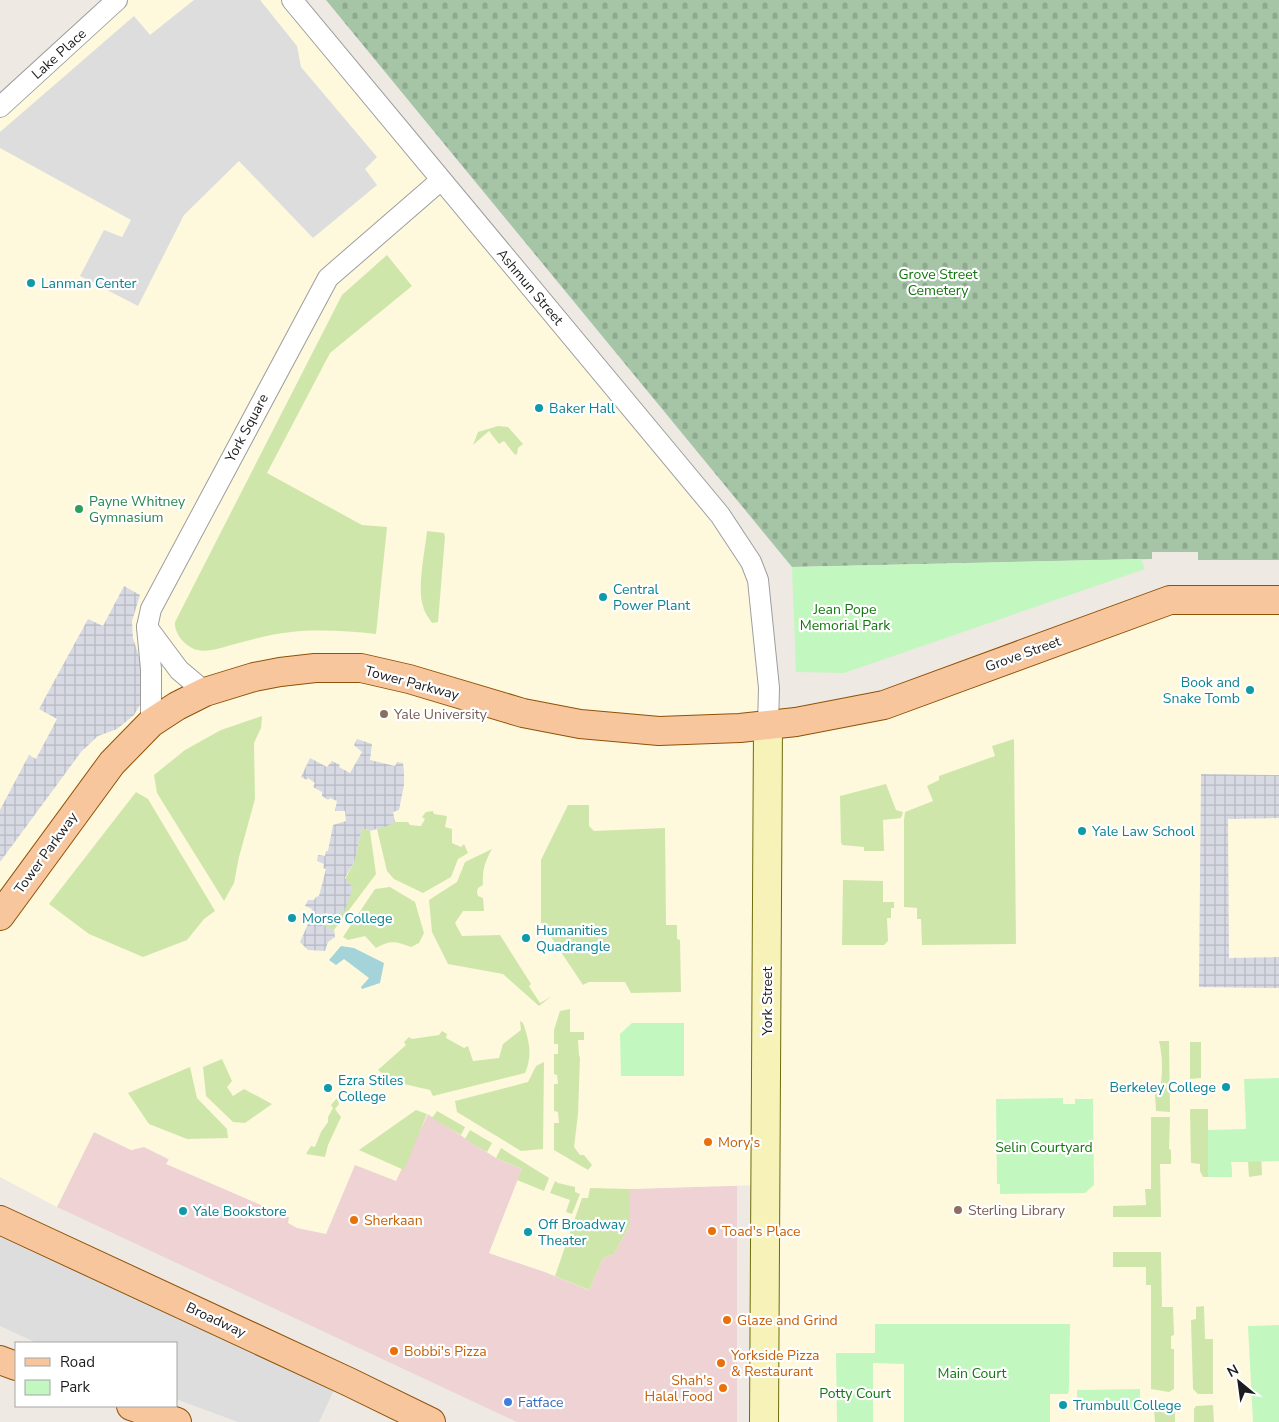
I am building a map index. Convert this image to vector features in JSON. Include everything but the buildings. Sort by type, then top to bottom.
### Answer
[{"type":"main road","name":"Grove Street","points":[[768,726],[884,705],[1170,600],[1279,600]]},
{"type":"main road","name":"Tower Parkway","points":[[0,916],[112,763],[151,724],[177,706],[205,692],[254,677],[314,668],[361,668],[410,679],[523,713],[580,724],[659,731],[768,726]]},
{"type":"main road","name":"York Street","points":[[764,1422],[768,726]]},
{"type":"main road","name":"Broadway","points":[[0,1220],[431,1422]]},
{"type":"main road","points":[[0,1360],[15,1366]]},
{"type":"main road","points":[[134,1407],[177,1422]]},
{"type":"street","name":"Lake Place","points":[[0,107],[117,0]]},
{"type":"street","name":"Ashmun Street","points":[[292,0],[720,515],[751,562],[758,580]]},
{"type":"street","name":"York Square","points":[[151,724],[151,669],[147,627],[151,609],[328,278],[441,180]]},
{"type":"street","name":"York Street","points":[[758,580],[769,688],[768,726]]},
{"type":"street","points":[[147,627],[179,670],[205,692]]},
{"type":"shaded area","name":"Yale University","points":[[117,0],[292,0],[751,562],[768,726],[796,722],[1170,600],[1279,600],[1279,1422],[764,1422],[765,1185],[630,1189],[630,1225],[614,1254],[603,1258],[589,1290],[545,1272],[489,1253],[522,1169],[496,1158],[428,1114],[396,1181],[355,1165],[326,1234],[297,1228],[288,1223],[289,1217],[166,1164],[169,1159],[144,1147],[131,1150],[94,1132],[57,1207],[0,1177],[0,107]]},
{"type":"shaded area","points":[[194,0],[260,0],[297,46],[301,67],[377,157],[365,169],[377,185],[313,238],[239,161],[184,215],[138,306],[80,276],[104,230],[122,237],[131,220],[0,148],[0,132],[134,16],[150,35]]},
{"type":"shaded area","points":[[124,586],[140,595],[132,621],[133,638],[141,663],[145,688],[140,705],[134,715],[117,729],[98,736],[81,752],[0,862],[0,810],[29,755],[36,759],[57,719],[39,709],[88,619],[103,626]]},
{"type":"shaded area","points":[[357,739],[372,744],[370,760],[395,766],[397,762],[403,763],[404,785],[399,810],[393,812],[395,822],[387,826],[370,831],[362,828],[355,860],[345,878],[353,888],[344,912],[330,916],[328,913],[324,914],[321,924],[334,930],[335,937],[328,942],[325,951],[308,950],[300,942],[312,915],[310,914],[312,909],[305,906],[308,900],[314,900],[319,896],[326,869],[323,868],[324,864],[317,861],[318,855],[325,856],[326,851],[328,851],[333,825],[346,821],[345,811],[335,811],[337,801],[330,798],[328,800],[322,796],[322,792],[313,787],[315,783],[308,778],[307,780],[301,777],[310,758],[327,767],[332,761],[350,773],[362,752],[354,745]]},
{"type":"shaded area","points":[[1201,774],[1279,775],[1279,818],[1228,819],[1229,958],[1279,957],[1279,988],[1199,987]]},
{"type":"shaded area","points":[[427,1114],[496,1158],[522,1169],[489,1253],[545,1272],[588,1290],[603,1258],[630,1225],[630,1189],[737,1185],[737,1422],[517,1422],[57,1207],[94,1132],[131,1150],[144,1147],[169,1160],[167,1164],[289,1217],[355,1165]]},
{"type":"shaded area","points":[[0,1237],[334,1390],[319,1422],[238,1422],[178,1400],[178,1342],[35,1342],[0,1326]]},
{"type":"green space","name":"Grove Street Cemetery","points":[[326,0],[1279,0],[1279,560],[1198,560],[1198,552],[1152,552],[1152,559],[792,567]]},
{"type":"green space","points":[[387,255],[412,286],[330,353],[267,473],[362,525],[387,527],[376,634],[302,631],[270,635],[211,650],[197,650],[185,643],[176,631],[175,622],[342,295]]},
{"type":"green space","points":[[498,426],[508,427],[523,444],[518,448],[517,454],[515,455],[504,441],[499,444],[489,431],[473,445],[478,432]]},
{"type":"green space","points":[[427,531],[444,533],[445,537],[438,622],[432,623],[425,613],[421,598],[422,569]]},
{"type":"green space","name":"Jean Pope Memorial Park","points":[[1141,559],[1145,569],[844,673],[796,672],[792,567]]},
{"type":"green space","points":[[262,716],[261,728],[254,743],[255,799],[234,883],[224,901],[157,793],[154,775],[185,750],[221,730]]},
{"type":"green space","points":[[1014,739],[1016,944],[922,945],[921,919],[917,919],[917,908],[904,907],[905,812],[933,801],[927,786],[939,780],[939,776],[995,756],[992,746]]},
{"type":"green space","points":[[886,784],[896,810],[903,812],[901,818],[883,820],[884,851],[864,851],[864,847],[842,845],[840,796]]},
{"type":"green space","points":[[136,792],[148,799],[215,911],[204,919],[187,940],[143,957],[89,934],[49,904]]},
{"type":"green space","points":[[568,805],[589,805],[589,826],[594,831],[665,828],[666,925],[677,925],[677,939],[680,940],[681,992],[631,993],[625,982],[589,982],[583,985],[541,922],[541,860]]},
{"type":"green space","points":[[433,811],[434,814],[447,816],[445,827],[452,829],[452,843],[461,847],[464,844],[468,853],[458,859],[451,877],[423,893],[394,879],[387,871],[377,829],[395,822],[408,822],[410,825],[421,826],[425,819],[422,817],[426,812]]},
{"type":"green space","points":[[362,828],[370,831],[376,874],[334,930],[321,925],[324,914],[328,913],[355,860]]},
{"type":"green space","points":[[492,849],[484,866],[483,885],[478,888],[477,892],[478,896],[483,898],[484,911],[463,911],[455,923],[462,936],[500,935],[531,984],[529,986],[540,1003],[552,996],[539,1006],[503,974],[448,964],[432,932],[429,900],[457,882],[465,862]]},
{"type":"green space","points":[[843,880],[883,881],[883,902],[894,902],[894,908],[891,908],[891,918],[887,918],[888,941],[884,945],[842,945]]},
{"type":"green space","points":[[390,887],[415,902],[424,933],[419,943],[411,947],[389,943],[376,948],[365,936],[348,940],[343,937],[375,889]]},
{"type":"green space","points":[[570,1009],[570,1032],[584,1032],[584,1040],[578,1040],[580,1057],[578,1114],[574,1147],[592,1165],[588,1170],[554,1150],[554,1123],[559,1123],[558,1112],[554,1111],[554,1084],[558,1084],[557,1075],[554,1074],[554,1054],[558,1054],[558,1044],[554,1044],[554,1030],[560,1011]]},
{"type":"green space","points":[[520,1021],[523,1023],[527,1035],[529,1048],[529,1060],[525,1073],[433,1096],[430,1090],[391,1081],[378,1070],[406,1045],[404,1042],[409,1037],[412,1039],[439,1035],[442,1031],[447,1034],[446,1038],[464,1048],[468,1046],[473,1061],[499,1058],[503,1044],[521,1030]]},
{"type":"green space","points":[[632,1023],[684,1023],[684,1076],[621,1076],[620,1034]]},
{"type":"green space","points":[[1159,1041],[1169,1041],[1170,1112],[1156,1111],[1155,1093],[1159,1093],[1162,1074]]},
{"type":"green space","points":[[1190,1042],[1201,1042],[1201,1078],[1190,1079]]},
{"type":"green space","points":[[222,1059],[232,1081],[227,1087],[233,1096],[244,1089],[272,1104],[245,1123],[233,1122],[206,1096],[203,1067]]},
{"type":"green space","points":[[544,1062],[543,1149],[521,1151],[457,1112],[455,1101],[528,1082],[536,1066]]},
{"type":"green space","points":[[190,1067],[197,1098],[227,1129],[228,1138],[187,1139],[149,1124],[128,1093]]},
{"type":"green space","points":[[1279,1078],[1279,1161],[1231,1162],[1232,1177],[1208,1177],[1208,1130],[1246,1129],[1244,1079]]},
{"type":"green space","points":[[1259,1096],[1262,1175],[1249,1177],[1248,1162],[1231,1162],[1232,1177],[1203,1177],[1200,1171],[1200,1164],[1191,1163],[1190,1109],[1208,1109],[1208,1130],[1254,1137]]},
{"type":"green space","points":[[337,1098],[339,1104],[335,1109],[341,1117],[328,1145],[325,1157],[306,1154],[311,1146],[315,1147],[321,1132],[328,1122],[328,1117],[333,1108],[331,1105]]},
{"type":"green space","name":"Selin Courtyard","points":[[1063,1098],[1063,1104],[1075,1104],[1075,1099],[1093,1099],[1094,1185],[1085,1193],[1000,1194],[1000,1184],[997,1184],[996,1099]]},
{"type":"green space","points":[[416,1110],[427,1114],[404,1170],[359,1150]]},
{"type":"green space","points":[[437,1111],[465,1127],[461,1135],[432,1118]]},
{"type":"green space","points":[[1151,1117],[1170,1117],[1169,1149],[1171,1150],[1171,1164],[1160,1164],[1161,1217],[1113,1217],[1113,1206],[1146,1205],[1145,1189],[1151,1189]]},
{"type":"green space","points":[[470,1130],[492,1143],[487,1152],[465,1139]]},
{"type":"green space","points":[[501,1148],[549,1178],[544,1191],[517,1180],[522,1169],[496,1158]]},
{"type":"green space","points":[[555,1181],[575,1187],[575,1192],[580,1194],[572,1214],[566,1212],[570,1200],[550,1193]]},
{"type":"green space","points":[[590,1188],[630,1189],[630,1225],[614,1254],[603,1258],[589,1290],[555,1276],[582,1198],[588,1198]]},
{"type":"green space","points":[[1113,1252],[1161,1252],[1162,1307],[1173,1307],[1174,1335],[1171,1336],[1171,1349],[1174,1349],[1174,1389],[1169,1392],[1151,1389],[1151,1285],[1146,1285],[1146,1267],[1113,1267]]},
{"type":"green space","points":[[1204,1306],[1205,1339],[1213,1339],[1213,1394],[1198,1394],[1193,1389],[1191,1320],[1196,1319],[1196,1307]]},
{"type":"green space","name":"Main Court","points":[[875,1324],[1070,1324],[1068,1394],[1050,1394],[1050,1422],[904,1422],[904,1364],[873,1363],[873,1422],[837,1422],[836,1353],[875,1353]]},
{"type":"green space","points":[[1279,1325],[1279,1422],[1253,1422],[1248,1326]]},
{"type":"green space","points":[[1140,1389],[1140,1410],[1077,1410],[1077,1390]]},
{"type":"green space","points":[[1213,1405],[1214,1422],[1194,1422],[1194,1409],[1196,1406]]},
{"type":"green space","points":[[1154,1409],[1171,1409],[1175,1412],[1175,1422],[1155,1422]]},
{"type":"water","points":[[341,946],[354,948],[384,963],[380,983],[362,989],[361,987],[369,978],[344,959],[336,965],[329,960]]},
{"type":"place","name":"Lanman Center","points":[[31,283]]},
{"type":"place","name":"Baker Hall","points":[[539,408]]},
{"type":"place","name":"Payne Whitney Gymnasium","points":[[79,509]]},
{"type":"place","name":"Central Power Plant","points":[[603,597]]},
{"type":"place","name":"Book and Snake Tomb","points":[[1250,690]]},
{"type":"place","name":"Yale University","points":[[384,714]]},
{"type":"place","name":"Yale Law School","points":[[1082,831]]},
{"type":"place","name":"Morse College","points":[[292,918]]},
{"type":"place","name":"Humanities Quadrangle","points":[[526,938]]},
{"type":"place","name":"Berkeley College","points":[[1226,1087]]},
{"type":"place","name":"Ezra Stiles College","points":[[328,1088]]},
{"type":"place","name":"Mory's","points":[[708,1142]]},
{"type":"place","name":"Sterling Library","points":[[958,1210]]},
{"type":"place","name":"Yale Bookstore","points":[[183,1211]]},
{"type":"place","name":"Sherkaan","points":[[354,1220]]},
{"type":"place","name":"Toad's Place","points":[[712,1231]]},
{"type":"place","name":"Off Broadway Theater","points":[[528,1232]]},
{"type":"place","name":"Glaze and Grind","points":[[727,1320]]},
{"type":"place","name":"Bobbi's Pizza","points":[[394,1351]]},
{"type":"place","name":"Yorkside Pizza & Restaurant","points":[[721,1363]]},
{"type":"place","name":"Shah's Halal Food","points":[[723,1388]]},
{"type":"place","name":"Fatface","points":[[508,1402]]},
{"type":"place","name":"Trumbull College","points":[[1063,1405]]},
{"type":"park label","name":"Potty Court","points":[[855,1393]]}]
